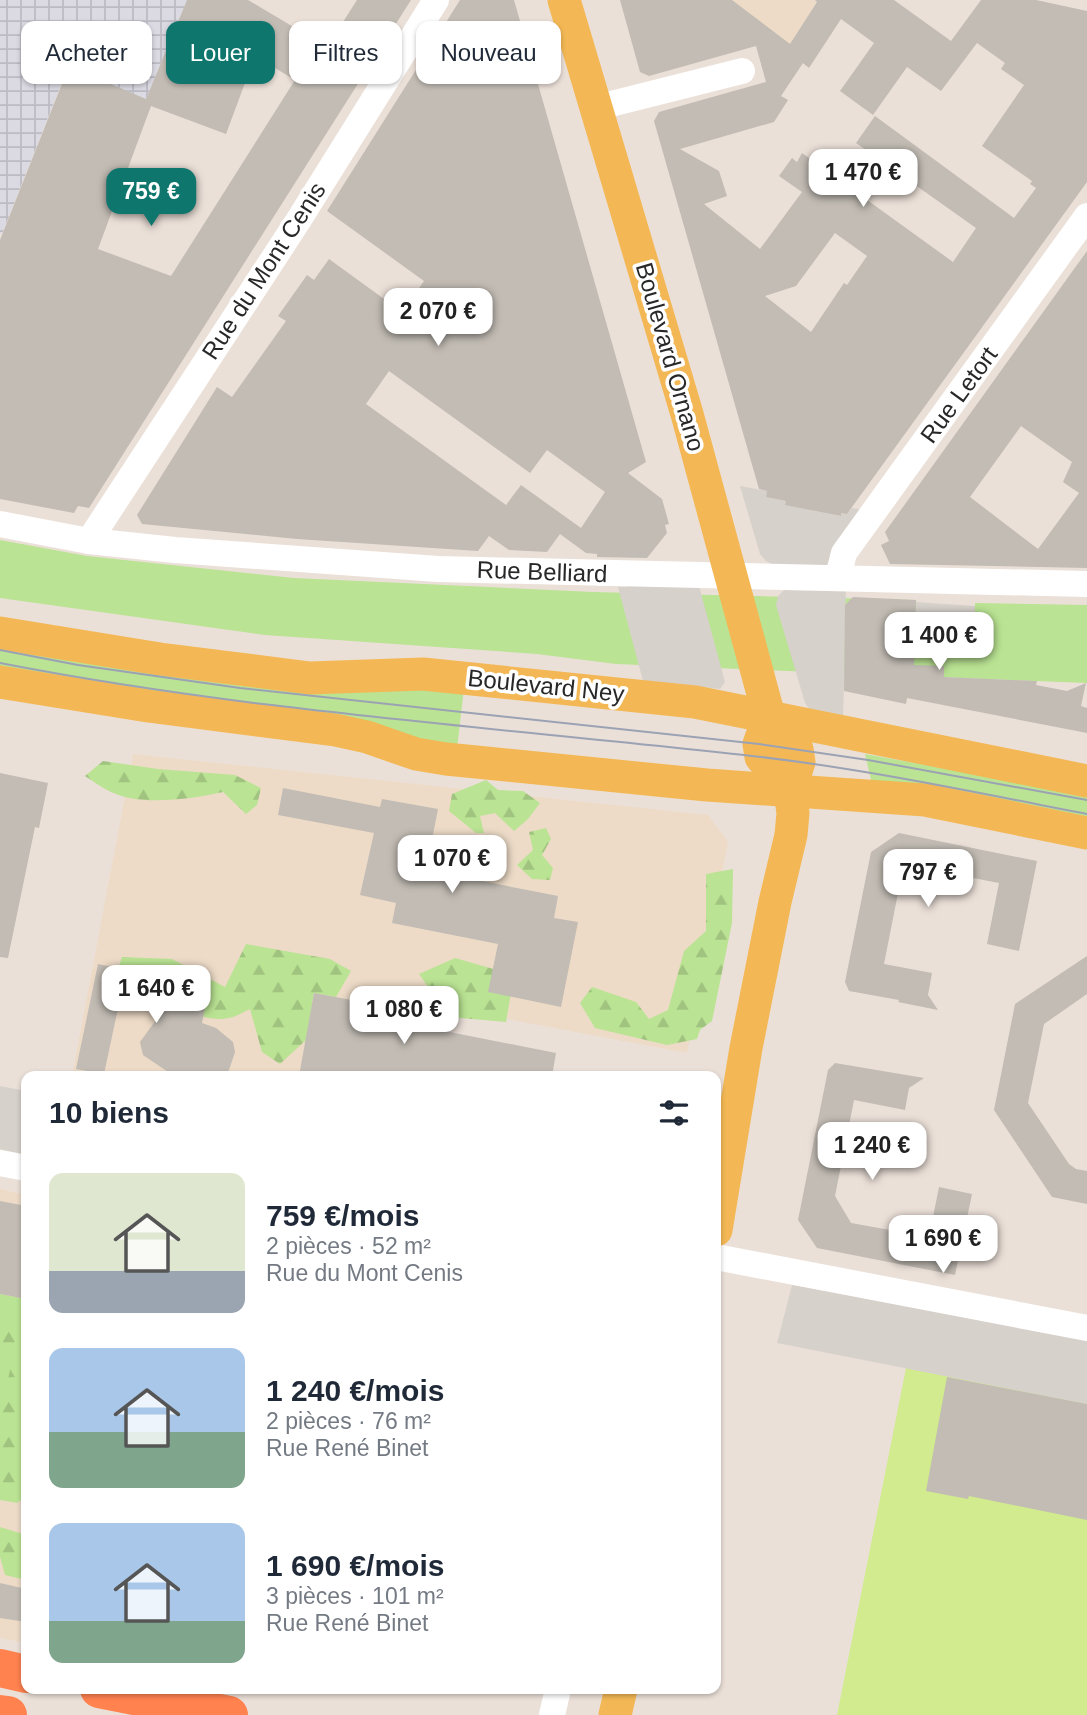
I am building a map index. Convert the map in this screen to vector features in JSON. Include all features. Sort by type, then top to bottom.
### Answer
[{"type":"highway","points":[[0,1668],[21,1673]]},
{"type":"highway","points":[[124,1694],[229,1715]]},
{"type":"highway","points":[[0,1713],[8,1715]]},
{"type":"main road","name":"Boulevard Ornano","points":[[564,0],[687,414],[769,716]]},
{"type":"main road","name":"Boulevard Ney","points":[[0,633],[263,673],[327,678],[423,674],[695,702],[1087,781]]},
{"type":"main road","points":[[0,682],[148,706],[335,730],[367,737],[416,754],[446,759],[707,785],[925,800],[1087,832]]},
{"type":"main road","points":[[721,1200],[746,1048],[775,902],[792,835],[790,790],[761,757],[759,744],[769,716]]},
{"type":"main road","points":[[615,1715],[620,1694]]},
{"type":"street","name":"Rue du Mont Cenis","points":[[89,541],[292,230],[429,2]]},
{"type":"street","points":[[595,108],[742,71]]},
{"type":"street","name":"Rue Letort","points":[[838,578],[844,553],[1087,216]]},
{"type":"street","name":"Rue Belliard","points":[[0,524],[89,541],[175,550],[438,569],[1087,584]]},
{"type":"street","points":[[0,1163],[21,1167]]},
{"type":"street","points":[[721,1257],[1087,1328]]},
{"type":"street","points":[[552,1715],[557,1694]]},
{"type":"shaded area","points":[[0,0],[187,0],[178,21],[166,21],[166,51],[146,99],[109,84],[152,84],[152,21],[21,21],[21,84],[61,84],[2,234]]},
{"type":"shaded area","points":[[725,0],[848,0],[844,14],[809,68],[724,4]]},
{"type":"shaded area","points":[[740,486],[767,491],[766,497],[802,504],[811,510],[840,516],[841,513],[847,514],[852,508],[865,510],[828,564],[822,567],[774,565],[760,554]]},
{"type":"shaded area","points":[[631,580],[699,586],[725,682],[720,689],[643,681],[618,587],[627,587]]},
{"type":"shaded area","points":[[846,584],[843,717],[810,710],[805,703],[776,605],[778,596],[786,588]]},
{"type":"shaded area","points":[[916,602],[975,606],[975,627],[915,625]]},
{"type":"shaded area","points":[[133,754],[708,815],[728,842],[687,1053],[433,1005],[419,1071],[73,1071]]},
{"type":"shaded area","points":[[0,1086],[21,1090],[21,1154],[0,1149]]},
{"type":"shaded area","points":[[0,1189],[21,1194],[21,1642],[0,1638]]},
{"type":"shaded area","points":[[792,1285],[1087,1339],[1087,1404],[777,1343]]},
{"type":"green space","points":[[0,540],[87,556],[294,578],[593,592],[916,600],[917,613],[975,627],[975,603],[1087,605],[1087,683],[616,664],[537,654],[265,635],[0,598]]},
{"type":"green space","points":[[0,644],[464,688],[457,749],[0,670]]},
{"type":"green space","points":[[865,754],[1087,794],[1087,821],[872,784]]},
{"type":"green space","points":[[103,761],[158,769],[235,775],[261,788],[257,805],[246,814],[223,792],[181,799],[135,799],[109,791],[85,776]]},
{"type":"green space","points":[[486,780],[498,790],[523,791],[540,803],[514,831],[495,813],[480,816],[484,833],[476,833],[449,811],[452,794]]},
{"type":"green space","points":[[546,828],[551,839],[542,855],[553,868],[550,880],[532,879],[517,865],[533,850],[529,832]]},
{"type":"green space","points":[[733,869],[732,923],[712,1021],[700,1030],[697,1039],[667,1045],[595,1028],[580,1003],[592,987],[636,1002],[649,1019],[668,1010],[684,951],[706,931],[706,874]]},
{"type":"green space","points":[[246,944],[330,959],[351,971],[336,997],[314,993],[306,1040],[280,1064],[262,1052],[250,1009],[232,1017],[215,1019],[201,1016],[149,991],[122,988],[118,969],[122,957],[172,959],[225,987]]},
{"type":"green space","points":[[455,958],[514,975],[506,1022],[449,1017],[419,974]]},
{"type":"green space","points":[[0,1294],[21,1298],[21,1489],[18,1503],[0,1500]]},
{"type":"green space","points":[[0,1328],[21,1333],[21,1432],[6,1466],[12,1474],[21,1475],[21,1501],[0,1497],[0,1412],[13,1358],[0,1353]]},
{"type":"green space","points":[[906,1368],[1087,1404],[1087,1715],[837,1715]]},
{"type":"green space","points":[[0,1527],[21,1533],[21,1579],[5,1575],[0,1557]]},
{"type":"building","points":[[187,0],[248,0],[289,24],[289,76],[275,68],[275,21],[178,21]]},
{"type":"building","points":[[357,0],[411,0],[398,21],[344,21]]},
{"type":"building","points":[[460,0],[514,0],[520,21],[447,21]]},
{"type":"building","points":[[620,0],[732,0],[790,44],[817,2],[815,0],[894,0],[951,41],[981,0],[1036,0],[1087,11],[1087,182],[847,514],[841,513],[841,516],[785,505],[786,501],[766,497],[767,491],[759,489],[654,121],[659,112],[766,82],[756,46],[649,76],[640,72]],"holes":[[[841,19],[874,43],[840,91],[873,115],[907,67],[941,91],[977,43],[1005,63],[1001,69],[1024,85],[982,146],[1032,181],[1030,184],[1036,188],[1014,218],[875,116],[856,143],[976,228],[953,262],[802,153],[797,162],[792,158],[779,176],[802,192],[760,249],[704,204],[727,196],[719,171],[680,149],[774,122],[788,100],[781,96],[803,63],[809,68]],[[835,233],[867,256],[847,285],[844,283],[811,332],[765,296],[796,286]]]},
{"type":"building","points":[[166,51],[166,84],[245,84],[226,134],[151,106],[98,249],[171,276],[292,84],[358,84],[89,508],[78,506],[74,513],[0,499],[0,240],[62,84],[111,84],[146,99]]},
{"type":"building","points":[[416,70],[416,84],[538,84],[646,462],[628,473],[662,499],[669,524],[665,525],[667,533],[647,558],[597,557],[597,554],[586,553],[560,534],[547,552],[509,550],[489,536],[478,551],[297,539],[142,524],[137,515],[217,387],[232,397],[286,321],[278,316],[307,275],[314,280],[329,259],[402,312],[424,281],[327,211]],"holes":[[[389,371],[530,473],[547,450],[605,492],[581,528],[521,485],[506,505],[366,404]]]},
{"type":"building","points":[[1087,251],[1087,568],[890,564],[881,545],[889,541],[885,532]],"holes":[[[1021,426],[1072,462],[1063,482],[1079,493],[1038,549],[970,497]]]},
{"type":"building","points":[[853,597],[916,600],[914,665],[944,666],[944,677],[1037,681],[1036,685],[1067,691],[1086,683],[1081,706],[1087,708],[1087,733],[907,698],[906,704],[844,691],[845,605]]},
{"type":"building","points":[[0,773],[48,783],[39,828],[35,827],[8,958],[0,957]]},
{"type":"building","points":[[283,788],[380,807],[382,799],[438,809],[426,870],[558,896],[554,918],[578,922],[561,1007],[488,992],[498,944],[392,923],[396,903],[360,895],[374,833],[278,815]]},
{"type":"building","points":[[899,833],[1037,861],[1019,951],[987,944],[999,883],[927,869],[899,888],[884,964],[932,973],[928,995],[938,1010],[849,991],[845,982],[871,852]]},
{"type":"building","points":[[1087,956],[1087,994],[1044,1024],[1028,1103],[1069,1164],[1076,1169],[1087,1171],[1087,1204],[1052,1197],[994,1110],[1015,1004]]},
{"type":"building","points":[[98,964],[209,987],[202,1023],[216,1028],[233,1042],[235,1052],[229,1071],[167,1071],[143,1055],[140,1042],[164,1009],[128,1002],[123,985],[105,1071],[76,1069]]},
{"type":"building","points":[[314,993],[389,1007],[390,1001],[418,1007],[414,1025],[556,1053],[553,1071],[300,1071]]},
{"type":"building","points":[[835,1063],[924,1078],[909,1088],[905,1110],[854,1100],[835,1196],[851,1223],[929,1237],[939,1187],[972,1194],[955,1275],[817,1248],[798,1220],[828,1070]]},
{"type":"building","points":[[0,1201],[21,1205],[21,1298],[0,1294]]},
{"type":"building","points":[[947,1377],[1087,1404],[1087,1520],[969,1496],[968,1499],[926,1491]]},
{"type":"building","points":[[0,1583],[21,1588],[21,1621],[0,1618]]},
{"type":"tram line","points":[[0,650],[78,665],[240,688],[759,744],[868,760],[1087,800]]},
{"type":"tram line","points":[[0,663],[94,680],[284,707],[802,762],[925,782],[1087,814]]}]
